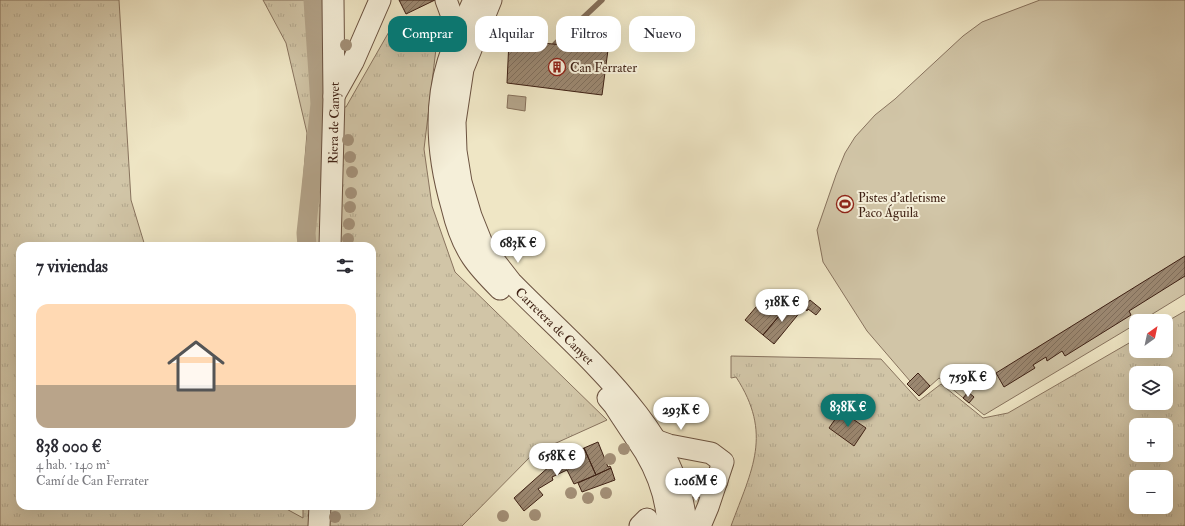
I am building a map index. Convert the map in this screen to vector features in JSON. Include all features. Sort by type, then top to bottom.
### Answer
[{"type":"street","name":"Riera de Canyet","points":[[330,242],[334,97],[333,0]]},
{"type":"street","points":[[334,97],[353,62],[380,0]]},
{"type":"street","points":[[446,0],[453,16]]},
{"type":"street","name":"Carretera de Canyet","points":[[466,16],[474,0]]},
{"type":"street","points":[[467,24],[474,22],[483,0]]},
{"type":"street","name":"Carretera de Canyet","points":[[491,0],[463,69],[455,122],[456,151],[461,182],[471,216],[483,246],[495,263],[516,287],[619,391],[655,440],[670,464],[681,496],[686,526]]},
{"type":"street","name":"Carretera de Canyet","points":[[452,52],[443,82],[440,102],[439,136],[444,180],[461,236],[472,257],[487,276],[614,405],[645,452],[667,510],[668,526]]},
{"type":"street","points":[[614,405],[623,408],[628,414],[649,443],[667,475],[684,485],[692,486],[708,486],[717,481]]},
{"type":"street","points":[[655,440],[669,445],[711,453],[723,462],[700,526]]},
{"type":"street","points":[[675,526],[670,493],[675,480],[677,467],[698,451]]},
{"type":"street","points":[[319,526],[320,510]]},
{"type":"street","points":[[640,526],[647,519],[650,526]]},
{"type":"green space","points":[[0,0],[119,0],[131,200],[144,242],[16,242],[16,510],[288,510],[303,518],[303,510],[376,510],[376,242],[298,242],[307,133],[286,43],[263,0],[311,0],[319,106],[346,107],[388,34],[388,52],[436,52],[424,149],[432,206],[455,272],[607,420],[534,453],[462,526],[0,526]]},
{"type":"green space","points":[[1040,0],[1185,0],[1185,294],[1152,314],[1129,314],[1129,328],[984,415],[939,378],[919,396],[907,384],[910,381],[867,331],[823,262],[817,230],[836,175],[845,153],[855,137],[875,115],[895,99],[963,36],[982,22]]},
{"type":"green space","points":[[1185,311],[1185,526],[731,526],[752,469],[756,434],[754,416],[747,397],[736,377],[731,378],[731,356],[881,359],[919,401],[941,384],[983,418],[1008,413],[1129,343],[1129,358],[1173,358],[1173,318]]},
{"type":"shaded area","points":[[508,95],[526,97],[525,111],[507,108]]},
{"type":"building","points":[[399,0],[435,0],[406,14]]},
{"type":"building","name":"Can Ferrater","points":[[548,44],[556,44],[556,52],[608,52],[602,95],[507,83],[508,52],[548,52]]},
{"type":"building","points":[[1185,256],[1185,276],[1129,311],[1130,314],[1129,314],[1129,316],[1065,356],[1062,351],[1047,361],[1046,357],[1033,365],[1035,368],[1004,387],[996,373]]},
{"type":"building","points":[[762,300],[774,311],[778,307],[783,311],[763,335],[745,320]]},
{"type":"building","points":[[810,300],[821,309],[816,315],[804,308]]},
{"type":"building","points":[[791,302],[801,311],[774,344],[763,335]]},
{"type":"building","points":[[918,373],[930,386],[919,396],[907,384]]},
{"type":"building","points":[[968,392],[974,397],[969,403],[963,398]]},
{"type":"building","points":[[841,411],[866,428],[854,446],[829,428]]},
{"type":"building","points":[[598,442],[608,467],[610,466],[611,468],[596,475],[584,448]]},
{"type":"building","points":[[584,448],[596,475],[574,484],[567,470],[552,477],[553,480],[538,489],[543,495],[524,511],[514,498],[551,465]]},
{"type":"building","points":[[611,468],[615,480],[582,492],[578,483]]},
{"type":"waterway","points":[[307,242],[306,233],[320,104],[313,0]]},
{"type":"waterway","points":[[555,44],[602,0]]},
{"type":"place","name":"Can Ferrater","points":[[557,67]]},
{"type":"place","name":"Pistes d'atletisme Paco Águila","points":[[845,204]]}]
